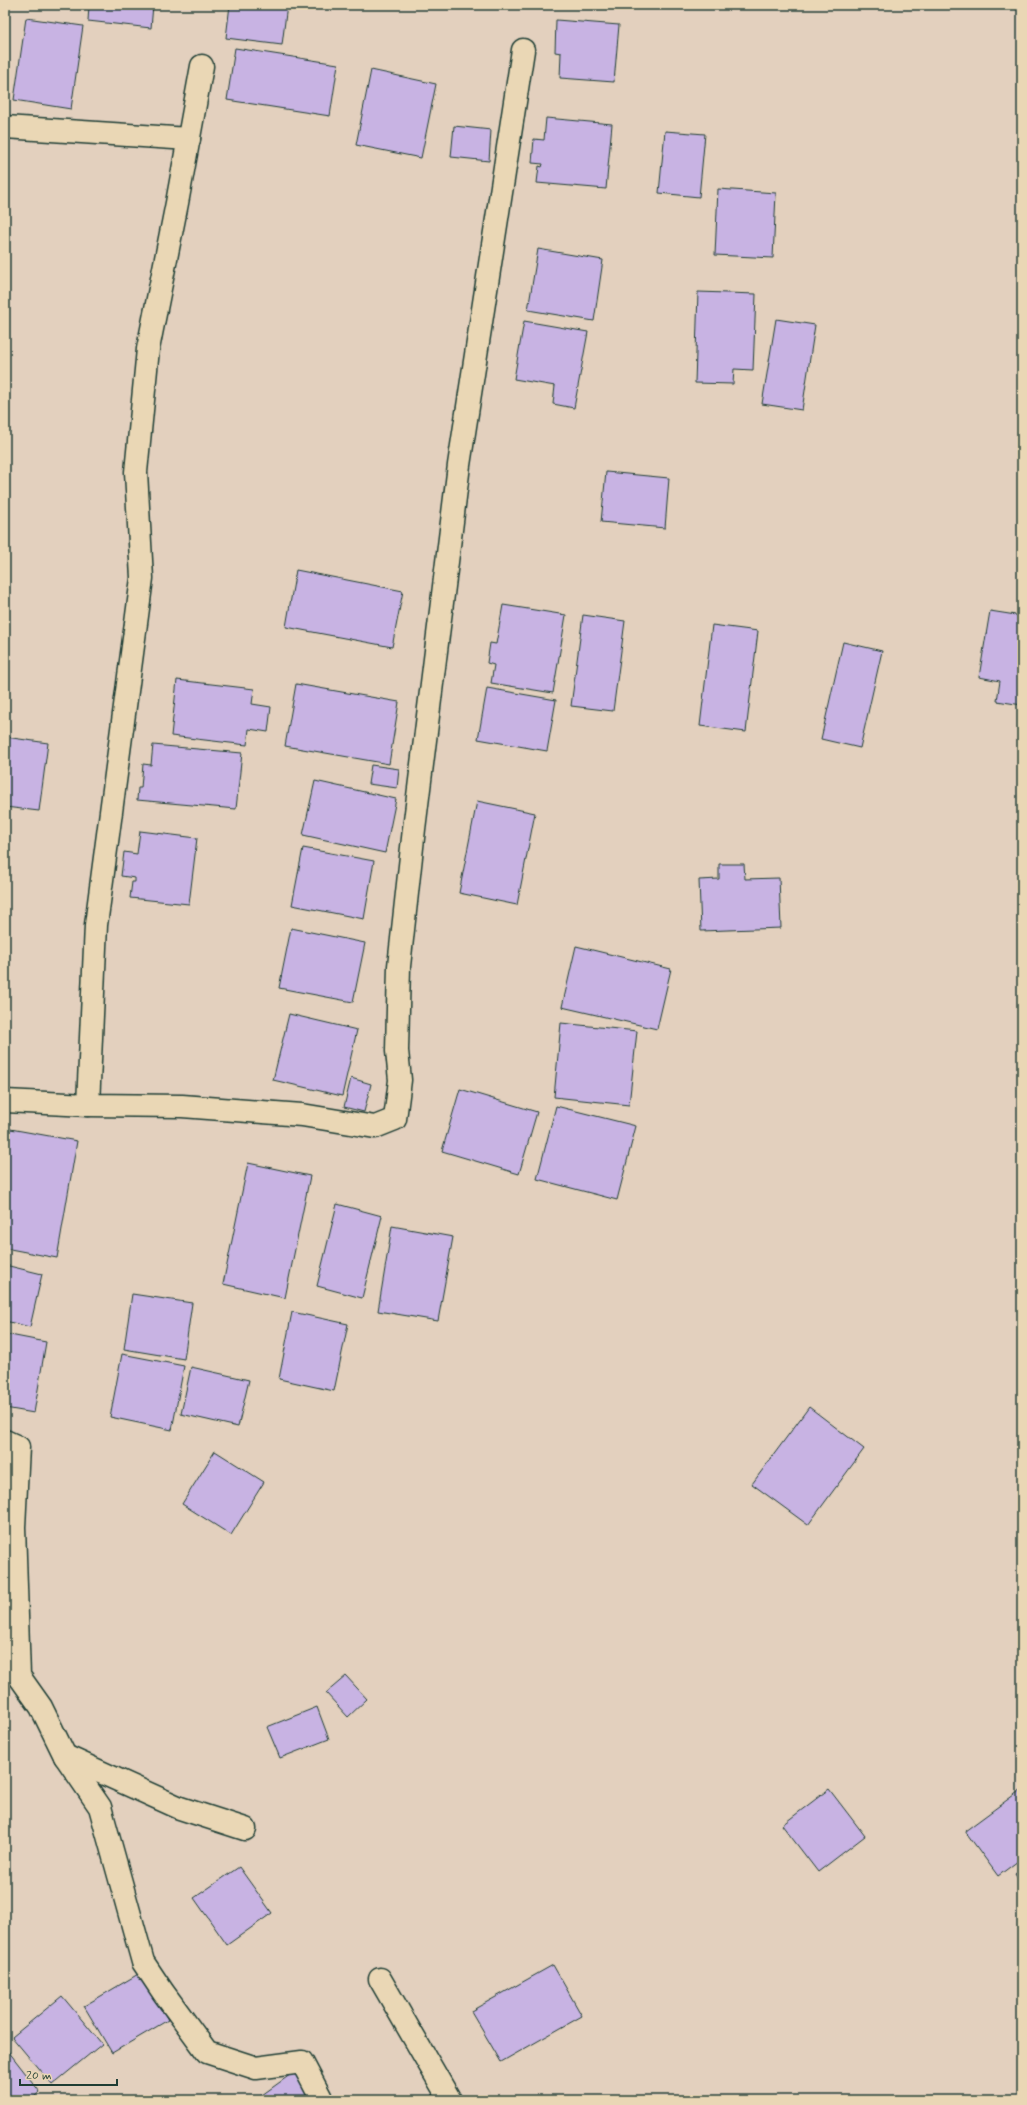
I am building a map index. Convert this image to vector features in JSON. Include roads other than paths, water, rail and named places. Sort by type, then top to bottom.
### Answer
[{"type":"street","points":[[5,1101],[88,1105],[182,1106],[302,1114],[374,1127],[395,1119],[400,1080],[397,1051],[399,966],[414,829],[459,465],[523,50]]},
{"type":"street","points":[[88,1105],[96,924],[142,578],[136,472],[148,349],[202,66]]},
{"type":"street","points":[[5,128],[188,139]]},
{"type":"street","points":[[5,1441],[18,1446],[14,1527],[20,1676],[41,1707],[65,1756],[100,1807],[143,1962],[207,2052],[256,2068],[302,2062],[322,2100]]},
{"type":"street","points":[[65,1756],[180,1808],[245,1829]]},
{"type":"street","points":[[380,1980],[445,2099]]}]
